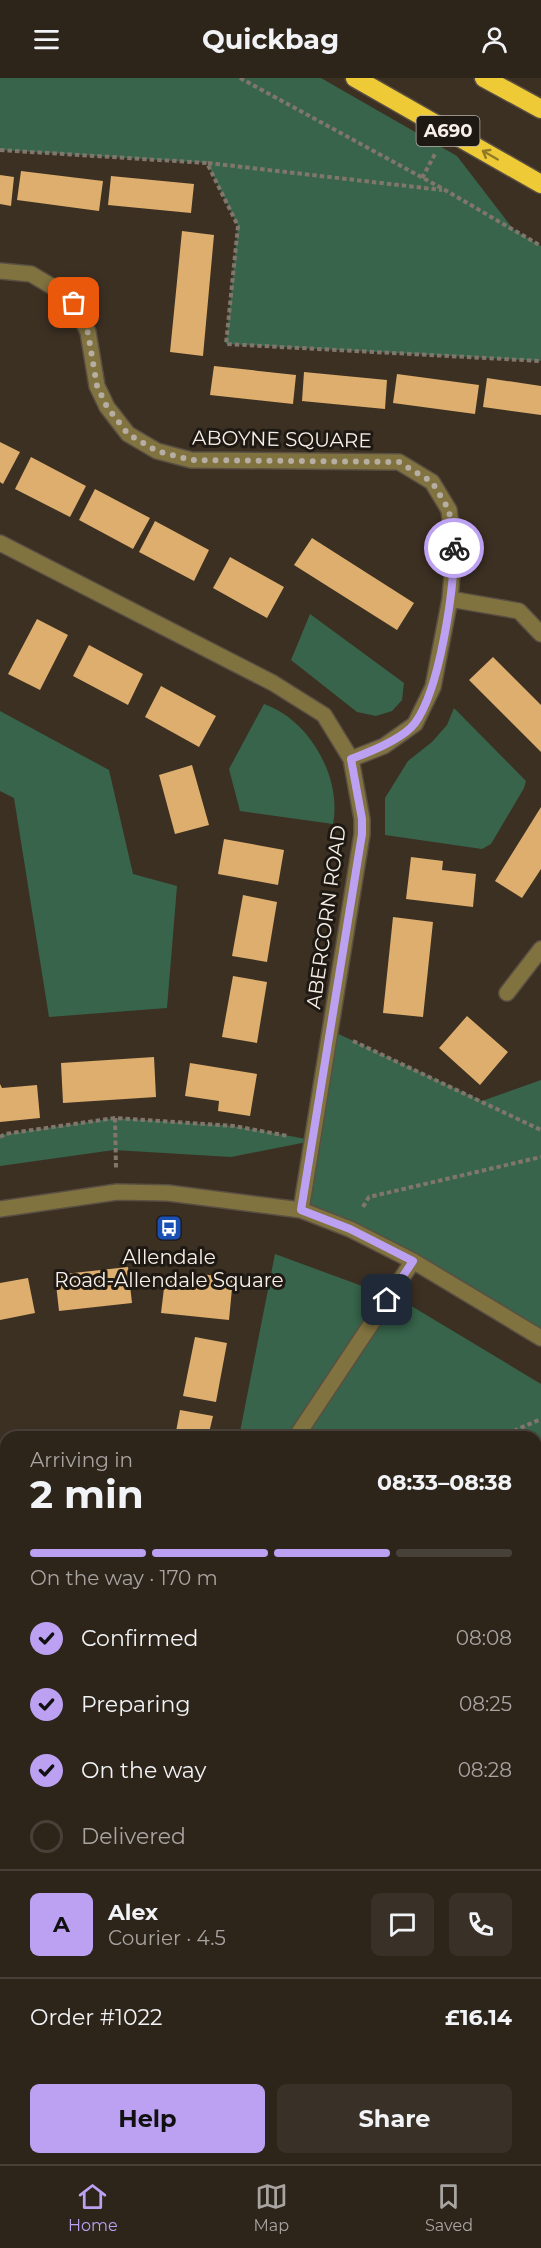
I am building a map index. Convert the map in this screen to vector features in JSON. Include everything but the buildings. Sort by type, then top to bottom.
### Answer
[{"type":"highway","name":"A690","points":[[355,78],[541,184]]},
{"type":"highway","points":[[484,78],[541,109]]},
{"type":"street","name":"ABOYNE SQUARE","points":[[0,271],[31,274],[58,290],[74,303],[88,333],[97,386],[107,407],[128,434],[157,451],[191,460],[399,462],[432,482],[449,510],[454,550],[450,599],[433,687],[415,724],[384,746],[351,759]]},
{"type":"street","name":"ABERCORN ROAD","points":[[0,543],[273,683],[324,715],[351,759],[362,819],[362,834],[301,1210]]},
{"type":"street","points":[[450,599],[519,611],[541,634]]},
{"type":"street","points":[[507,993],[541,949]]},
{"type":"street","points":[[0,1209],[117,1192],[168,1193],[301,1210],[350,1229],[413,1261],[541,1338]]},
{"type":"street","points":[[300,1431],[413,1261]]},
{"type":"path","points":[[240,78],[445,190],[541,246]]},
{"type":"path","points":[[0,150],[207,163],[445,190]]},
{"type":"path","points":[[207,163],[238,226],[226,344],[541,361]]},
{"type":"path","points":[[330,1030],[541,1130]]},
{"type":"path","points":[[0,1137],[5,1134],[116,1118],[234,1126],[312,1141]]},
{"type":"path","points":[[116,1118],[114,1150],[117,1192]]},
{"type":"path","points":[[350,1229],[369,1197],[541,1157]]},
{"type":"path","points":[[514,1431],[541,1419]]},
{"type":"green space","points":[[0,78],[321,78],[457,156],[513,229],[541,246],[541,361],[226,344],[238,226],[207,163],[0,150]]},
{"type":"green space","points":[[310,614],[404,683],[402,700],[392,711],[376,716],[357,712],[291,660]]},
{"type":"green space","points":[[264,704],[281,712],[295,723],[319,753],[332,788],[335,806],[333,824],[240,811],[229,769]]},
{"type":"green space","points":[[454,708],[526,781],[524,788],[491,844],[482,849],[385,835],[385,798],[408,761],[432,742],[447,725]]},
{"type":"green space","points":[[0,711],[109,770],[133,874],[177,886],[167,1008],[49,1017],[14,798],[0,791]]},
{"type":"green space","points":[[330,1030],[482,1101],[541,1080],[541,1338],[413,1261],[301,1210],[312,1141],[231,1157],[114,1150],[0,1166],[0,1137],[5,1134],[115,1118],[234,1126],[312,1140]]},
{"type":"green space","points":[[275,1254],[403,1301],[541,1384],[541,1431],[240,1431]]},
{"type":"way so far","points":[[74,303],[88,333],[97,386],[107,407],[128,434],[157,451],[191,460],[399,462],[432,482],[449,510],[454,548]]},
{"type":"place","name":"Allendale Road-Allendale Square","points":[[169,1228]]},
{"type":"route","points":[[387,1300],[413,1261],[350,1229],[301,1210],[362,834],[362,819],[351,759],[384,746],[415,724],[433,687],[450,599],[454,548]]}]
